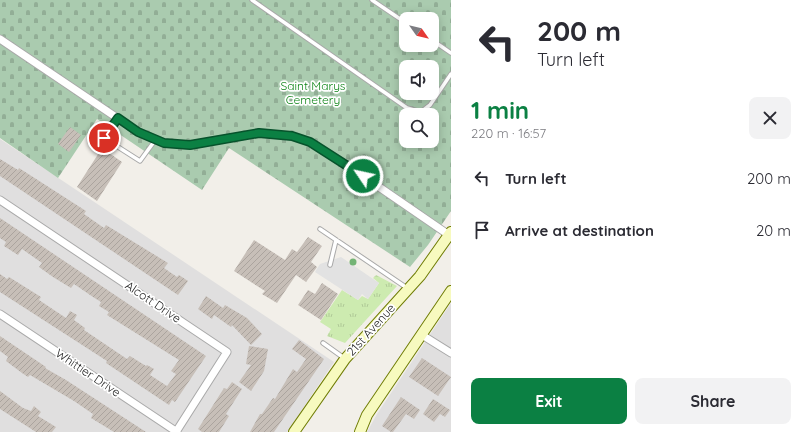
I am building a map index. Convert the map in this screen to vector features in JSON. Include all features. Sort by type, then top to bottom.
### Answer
[{"type":"street","points":[[0,39],[138,132],[156,140],[164,143],[190,145],[259,133],[292,136],[310,142],[450,234]]},
{"type":"street","name":"Alcott Drive","points":[[0,200],[227,352],[176,432]]},
{"type":"street","name":"21st Avenue","points":[[294,432],[345,359],[429,265],[450,234]]},
{"type":"street","points":[[360,432],[367,415],[451,291]]},
{"type":"street","name":"Whittier Drive","points":[[0,314],[176,432]]},
{"type":"street","points":[[422,335],[451,353]]},
{"type":"lane","points":[[252,0],[407,108],[421,112],[430,105],[451,74]]},
{"type":"lane","points":[[372,0],[399,18]]},
{"type":"lane","points":[[439,45],[451,53]]},
{"type":"lane","points":[[118,118],[104,138],[140,162],[156,140]]},
{"type":"lane","points":[[320,229],[408,289]]},
{"type":"lane","points":[[330,265],[336,240]]},
{"type":"lane","points":[[323,343],[345,359]]},
{"type":"shaded area","points":[[0,139],[334,362],[287,432],[0,432]]},
{"type":"shaded area","points":[[341,257],[379,283],[368,299],[362,294],[358,300],[315,272],[320,264]]},
{"type":"shaded area","points":[[451,303],[451,432],[367,432],[377,414]]},
{"type":"green space","name":"Saint Marys Cemetery","points":[[0,0],[451,0],[451,211],[428,245],[410,267],[229,148],[202,190],[97,119],[58,178],[0,138]]},
{"type":"green space","points":[[376,275],[397,286],[345,343],[327,336],[331,329],[320,322],[342,290],[358,300],[362,296],[368,299],[379,283],[373,278]]},
{"type":"building","points":[[70,127],[81,135],[69,152],[58,144]]},
{"type":"building","points":[[102,148],[122,162],[97,201],[77,187]]},
{"type":"building","points":[[0,159],[18,170],[19,168],[86,211],[84,214],[104,228],[106,225],[168,263],[164,268],[177,277],[179,275],[188,281],[178,295],[0,176]]},
{"type":"building","points":[[0,218],[206,356],[175,402],[172,400],[169,405],[106,363],[107,361],[0,292],[0,274],[7,279],[9,277],[41,297],[39,300],[66,318],[70,311],[77,315],[74,320],[85,328],[84,330],[127,359],[130,356],[154,369],[150,375],[167,386],[176,374],[171,371],[179,360],[107,315],[109,312],[99,306],[101,302],[74,284],[71,288],[53,277],[39,267],[42,263],[22,249],[18,255],[4,246],[6,242],[0,238]]},
{"type":"building","points":[[308,237],[322,246],[311,262],[317,267],[306,282],[296,275],[277,303],[262,294],[265,291],[234,271],[254,240],[285,260],[292,249],[297,252]]},
{"type":"building","points":[[322,283],[338,294],[321,320],[298,305],[308,290],[315,294]]},
{"type":"building","points":[[206,296],[223,308],[225,305],[247,318],[262,334],[251,345],[232,325],[231,327],[214,315],[212,319],[198,309]]},
{"type":"building","points":[[0,336],[46,367],[45,368],[146,432],[114,432],[91,418],[93,414],[74,401],[30,375],[28,377],[6,361],[8,357],[0,351]]},
{"type":"building","points":[[299,340],[324,359],[274,432],[250,432],[260,414],[262,414],[273,398],[275,399],[293,369],[297,372],[306,359],[292,349]]},
{"type":"building","points":[[249,346],[268,349],[264,371],[251,391],[239,382],[251,365],[246,364]]},
{"type":"building","points":[[422,358],[451,377],[438,396],[409,377]]},
{"type":"building","points":[[232,382],[242,389],[226,414],[229,416],[219,432],[202,432],[198,429],[224,388],[227,389]]},
{"type":"building","points":[[0,391],[23,408],[31,411],[34,406],[41,412],[38,416],[56,427],[52,432],[36,432],[0,409]]},
{"type":"building","points":[[401,397],[420,410],[414,419],[406,414],[393,432],[391,432],[382,426]]},
{"type":"building","points":[[433,399],[450,410],[445,417],[440,414],[434,422],[423,414]]},
{"type":"route","points":[[104,138],[118,118],[138,132],[164,143],[190,145],[259,133],[275,136],[292,136],[310,142],[363,176]]}]
